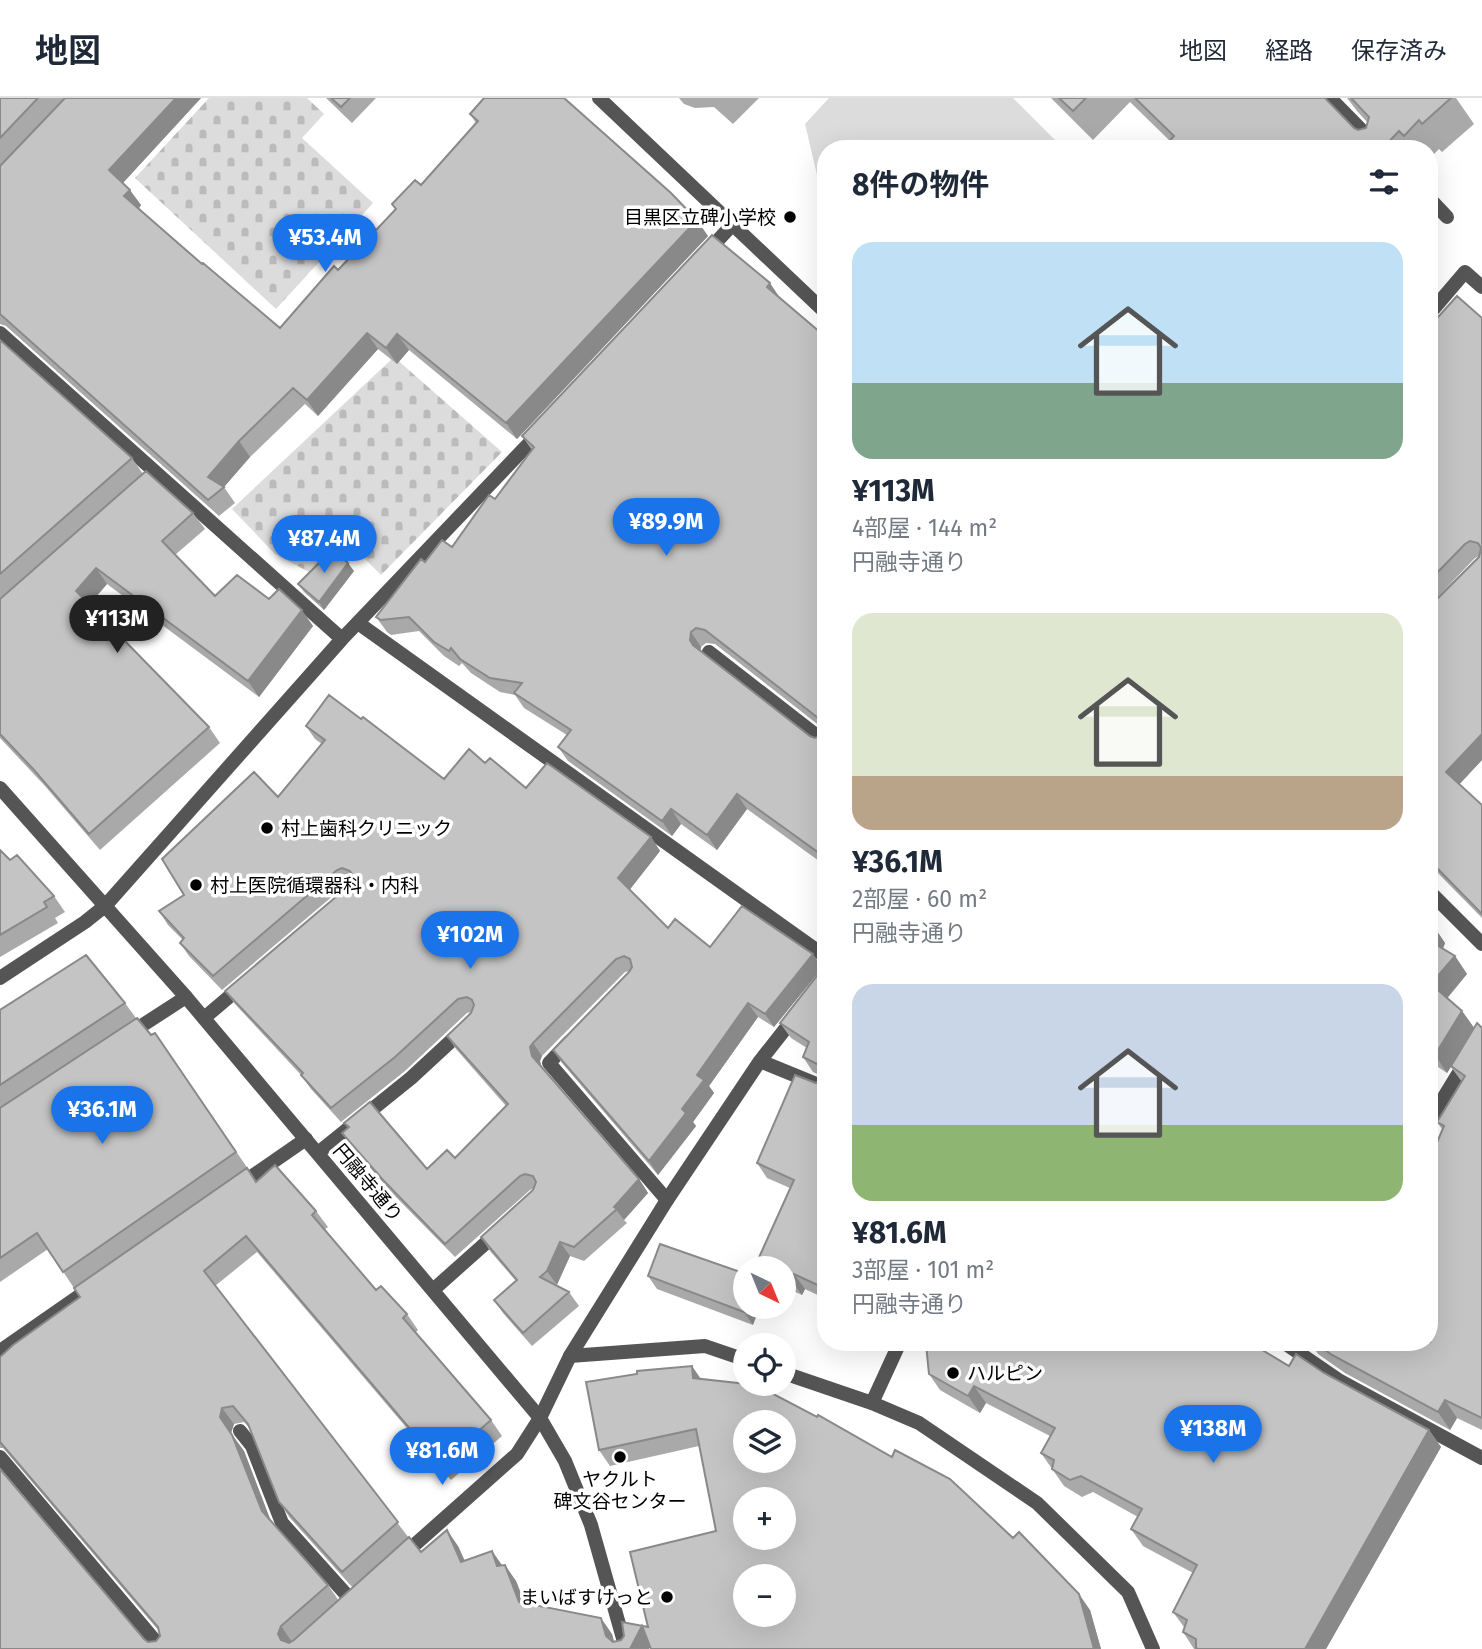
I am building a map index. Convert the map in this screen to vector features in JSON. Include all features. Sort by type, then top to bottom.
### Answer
[{"type":"street","points":[[599,98],[817,304]]},
{"type":"street","points":[[1330,98],[1371,140]]},
{"type":"street","points":[[1438,207],[1447,217]]},
{"type":"street","points":[[695,265],[733,224]]},
{"type":"street","points":[[1438,304],[1465,272],[1482,287]]},
{"type":"street","points":[[0,333],[151,479],[342,639]]},
{"type":"street","points":[[0,978],[105,906],[342,639],[555,416]]},
{"type":"street","points":[[358,623],[817,951]]},
{"type":"street","points":[[709,652],[817,736]]},
{"type":"street","name":"円融寺通り","points":[[0,788],[186,997],[540,1418],[565,1461],[591,1525],[626,1649]]},
{"type":"street","points":[[1438,900],[1482,944]]},
{"type":"street","points":[[204,1018],[254,975]]},
{"type":"street","points":[[116,1043],[186,997]]},
{"type":"street","points":[[392,1565],[517,1454],[540,1418],[570,1356],[667,1200],[760,1061],[810,998]]},
{"type":"street","points":[[318,1153],[411,1078],[474,1020]]},
{"type":"street","points":[[576,1035],[549,1062],[667,1200]]},
{"type":"street","points":[[1438,1107],[1482,1035]]},
{"type":"street","points":[[760,1061],[817,1084]]},
{"type":"street","points":[[226,1194],[306,1139]]},
{"type":"street","points":[[433,1290],[505,1225]]},
{"type":"street","points":[[0,1351],[102,1280]]},
{"type":"street","points":[[570,1356],[705,1346],[733,1356]]},
{"type":"street","points":[[872,1403],[896,1351]]},
{"type":"street","points":[[1299,1351],[1340,1381],[1482,1458]]},
{"type":"street","points":[[796,1377],[872,1403],[919,1423],[1037,1503],[1128,1592],[1153,1649]]},
{"type":"street","points":[[240,1431],[252,1446],[282,1523],[352,1601]]},
{"type":"street","points":[[0,1457],[162,1649]]},
{"type":"green space","points":[[209,98],[307,98],[324,114],[302,138],[373,203],[276,309],[135,178]]},
{"type":"green space","points":[[829,98],[1013,98],[1055,140],[817,140],[817,175],[805,124]]},
{"type":"green space","points":[[394,357],[502,452],[381,575],[345,539],[309,572],[275,554],[232,509]]},
{"type":"building","points":[[0,98],[38,98],[0,138]]},
{"type":"building","points":[[65,98],[176,98],[109,170],[130,190],[124,196],[280,328],[334,266],[338,270],[396,209],[392,204],[415,180],[421,185],[478,121],[470,114],[484,98],[564,98],[671,193],[697,220],[506,423],[397,334],[386,348],[367,333],[307,400],[293,388],[239,441],[208,477],[224,487],[208,500],[0,314],[0,166]]},
{"type":"building","points":[[331,98],[350,98],[341,107]]},
{"type":"building","points":[[1059,98],[1086,98],[1073,111]]},
{"type":"building","points":[[1135,98],[1325,98],[1358,130],[1366,128],[1369,117],[1351,98],[1451,98],[1422,124],[1419,120],[1404,136],[1399,131],[1390,140],[1170,140],[1174,136]]},
{"type":"building","points":[[712,235],[770,283],[767,287],[817,330],[817,717],[705,630],[696,628],[691,632],[690,640],[810,736],[817,737],[817,852],[737,794],[707,835],[671,809],[662,821],[558,747],[571,730],[514,693],[522,683],[490,678],[460,659],[451,648],[449,651],[434,642],[409,617],[381,620],[376,617],[421,559],[425,562],[442,540],[452,547],[489,495],[495,499],[534,447],[522,436]]},
{"type":"building","points":[[1457,296],[1482,318],[1482,734],[1446,772],[1482,805],[1482,914],[1438,869],[1438,598],[1479,557],[1481,548],[1478,543],[1470,541],[1438,572],[1438,317]]},
{"type":"building","points":[[0,340],[132,458],[0,574]]},
{"type":"building","points":[[146,471],[193,513],[162,541],[215,596],[237,575],[269,599],[279,589],[302,610],[248,681],[96,568],[76,591],[209,727],[89,834],[0,734],[0,599]]},
{"type":"building","points":[[333,549],[348,563],[319,602],[298,584]]},
{"type":"building","points":[[329,695],[361,719],[363,717],[444,779],[469,749],[485,763],[490,758],[526,788],[547,763],[651,837],[618,878],[668,928],[675,919],[710,947],[742,906],[813,954],[765,1014],[748,1003],[697,1075],[704,1080],[682,1109],[686,1113],[649,1161],[553,1050],[629,972],[632,967],[630,959],[624,956],[616,959],[533,1043],[530,1047],[532,1056],[639,1179],[614,1207],[617,1209],[574,1247],[560,1242],[547,1271],[540,1277],[569,1292],[523,1333],[494,1300],[517,1280],[481,1237],[533,1190],[536,1182],[533,1176],[520,1176],[445,1244],[342,1133],[349,1127],[344,1123],[370,1102],[427,1169],[447,1150],[455,1158],[508,1104],[447,1036],[471,1013],[474,1005],[472,1000],[467,997],[458,999],[395,1057],[331,1108],[301,1075],[303,1073],[225,991],[350,885],[353,876],[350,871],[342,868],[337,870],[213,976],[180,943],[184,938],[159,911],[184,895],[162,859],[254,772],[278,797],[325,740],[306,726]]},
{"type":"building","points":[[0,850],[10,860],[17,855],[54,896],[44,902],[47,907],[0,935]]},
{"type":"building","points":[[1438,946],[1455,956],[1438,976]]},
{"type":"building","points":[[86,955],[125,1003],[0,1085],[0,1010]]},
{"type":"building","points":[[817,976],[817,1064],[803,1057],[809,1042],[780,1023]]},
{"type":"building","points":[[1438,990],[1462,1011],[1438,1050]]},
{"type":"building","points":[[137,1018],[151,1035],[155,1033],[236,1152],[63,1272],[37,1233],[0,1258],[0,1108]]},
{"type":"building","points":[[1477,1023],[1482,1028],[1482,1418],[1445,1400],[1438,1412],[1326,1351],[1438,1351],[1438,1140],[1444,1126],[1438,1120],[1465,1076],[1451,1066]]},
{"type":"building","points":[[795,1075],[817,1082],[817,1285],[796,1275],[796,1256],[760,1256],[794,1180],[757,1163]]},
{"type":"building","points":[[275,1165],[316,1211],[312,1215],[376,1290],[381,1286],[407,1314],[403,1318],[491,1420],[440,1464],[246,1236],[204,1271],[398,1522],[342,1572],[279,1502],[248,1424],[233,1406],[222,1408],[220,1417],[232,1435],[262,1511],[328,1585],[281,1626],[278,1634],[281,1640],[289,1643],[294,1640],[409,1537],[421,1552],[447,1530],[461,1562],[492,1551],[497,1566],[505,1565],[519,1602],[601,1618],[606,1636],[613,1642],[624,1636],[622,1622],[648,1627],[630,1552],[716,1531],[696,1429],[599,1450],[586,1382],[637,1374],[637,1371],[692,1366],[693,1378],[733,1382],[733,1396],[777,1396],[817,1417],[818,1415],[892,1457],[895,1450],[950,1479],[1013,1538],[1019,1532],[1079,1594],[1094,1649],[651,1649],[642,1626],[630,1649],[0,1649],[0,1469],[144,1639],[148,1642],[156,1641],[160,1636],[158,1627],[0,1442],[0,1357],[80,1297],[74,1288],[247,1168],[256,1182]]},
{"type":"building","points":[[660,1244],[733,1269],[733,1308],[648,1276]]},
{"type":"building","points":[[927,1351],[1264,1351],[1289,1366],[1296,1354],[1324,1373],[1429,1430],[1305,1649],[1198,1649],[1196,1639],[1183,1632],[1187,1620],[1173,1612],[1197,1565],[1131,1529],[1142,1509],[1081,1476],[1070,1480],[1052,1469],[1054,1460],[1041,1453],[1055,1428],[974,1386],[968,1396],[929,1374]]},
{"type":"place","name":"目黒区立碑小学校","points":[[790,217]]},
{"type":"place","name":"村上歯科クリニック","points":[[267,828]]},
{"type":"place","name":"村上医院循環器科・内科","points":[[196,885]]},
{"type":"place","name":"ハルピン","points":[[953,1373]]},
{"type":"place","name":"ヤクルト 碑文谷センター","points":[[620,1457]]},
{"type":"place","name":"まいばすけっと","points":[[667,1597]]}]
